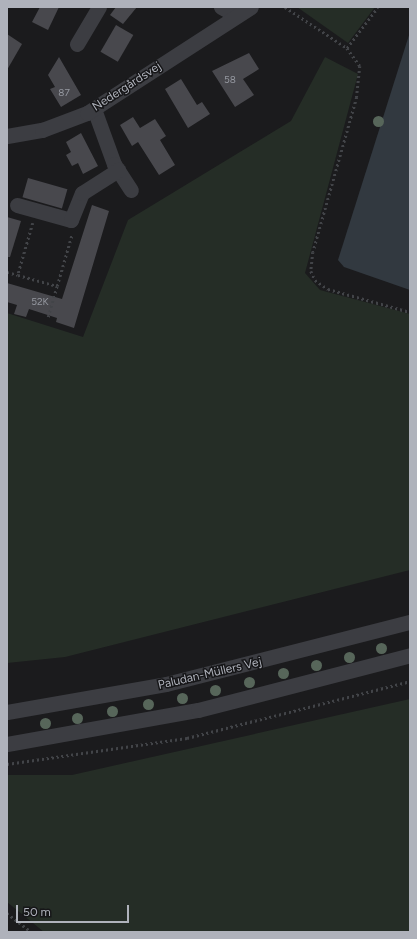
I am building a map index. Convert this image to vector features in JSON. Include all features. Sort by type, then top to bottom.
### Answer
[{"type":"street","points":[[78,44],[99,7]]},
{"type":"street","points":[[221,7],[237,16]]},
{"type":"street","name":"Nedergårdsvej","points":[[7,136],[56,126],[94,109],[251,7]]},
{"type":"street","points":[[94,109],[118,170],[131,190]]},
{"type":"street","points":[[17,205],[70,220],[82,194],[118,170]]},
{"type":"street","name":"Paludan-Müllers Vej","points":[[7,712],[166,684],[410,622]]},
{"type":"street","points":[[7,744],[198,710],[410,655]]},
{"type":"path","points":[[284,7],[347,48],[360,66],[361,82],[313,252],[311,271],[317,283],[328,289],[410,312]]},
{"type":"path","points":[[347,48],[378,7]]},
{"type":"path","points":[[18,275],[36,210]]},
{"type":"path","points":[[48,317],[73,230],[70,220]]},
{"type":"path","points":[[7,272],[57,286]]},
{"type":"path","points":[[7,764],[188,738],[410,681]]},
{"type":"path","points":[[7,913],[31,932]]},
{"type":"shaded area","points":[[297,7],[375,7],[348,43]]},
{"type":"shaded area","points":[[410,32],[410,290],[344,267],[338,260]]},
{"type":"shaded area","points":[[325,57],[358,74],[305,273],[320,290],[410,314],[410,570],[65,657],[7,663],[7,313],[83,337],[128,220],[291,121]]},
{"type":"shaded area","points":[[410,699],[410,932],[44,932],[7,902],[7,775],[72,775]]},
{"type":"building","points":[[40,7],[59,7],[48,30],[32,22]]},
{"type":"building","points":[[116,7],[137,7],[123,24],[110,15]]},
{"type":"building","points":[[116,25],[133,35],[118,62],[100,52]]},
{"type":"building","points":[[7,34],[22,44],[7,70]]},
{"type":"building","points":[[249,53],[259,69],[243,79],[254,95],[235,107],[212,71]]},
{"type":"building","points":[[59,57],[81,95],[61,107],[50,89],[55,87],[48,75]]},
{"type":"building","points":[[181,79],[197,105],[202,102],[210,114],[188,128],[165,89]]},
{"type":"building","points":[[133,117],[140,128],[155,119],[166,136],[160,140],[175,165],[159,175],[138,142],[132,146],[120,125]]},
{"type":"building","points":[[81,133],[98,166],[83,174],[78,163],[72,166],[66,155],[71,152],[66,142]]},
{"type":"building","points":[[28,178],[67,189],[62,209],[22,197]]},
{"type":"building","points":[[92,205],[109,211],[74,328],[56,322],[57,318],[29,309],[26,317],[14,314],[17,305],[7,302],[7,283],[62,299]]},
{"type":"building","points":[[7,217],[21,221],[10,257],[7,257]]}]
